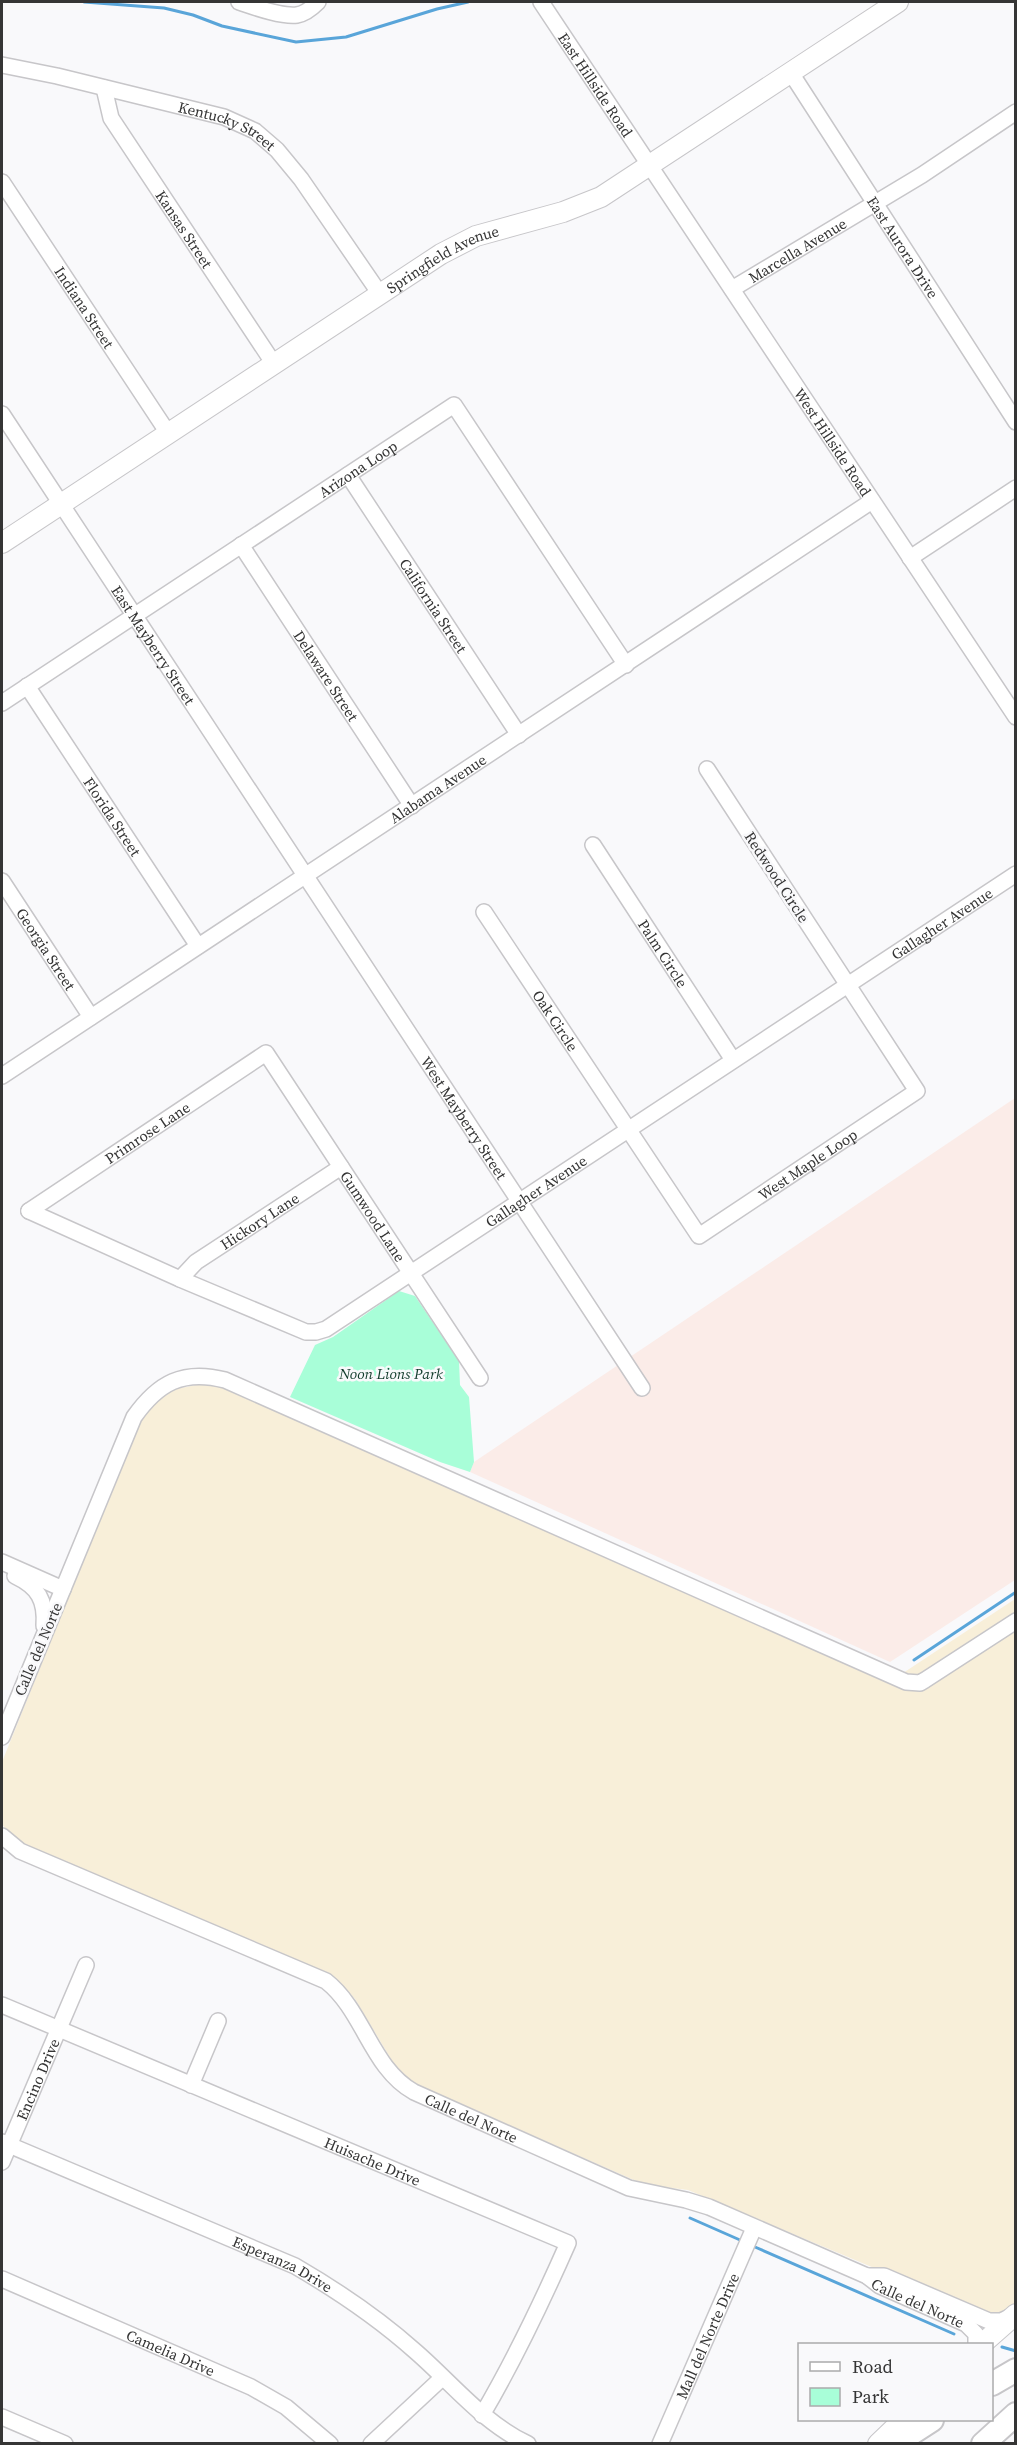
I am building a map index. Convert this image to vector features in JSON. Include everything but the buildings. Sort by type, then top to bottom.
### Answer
[{"type":"highway","points":[[993,2383],[1016,2370]]},
{"type":"highway","points":[[983,2444],[1016,2414]]},
{"type":"highway","points":[[895,2444],[930,2421]]},
{"type":"main road","name":"Springfield Avenue","points":[[2,543],[441,254],[476,236],[583,205],[608,193],[898,2]]},
{"type":"main road","points":[[983,2343],[1015,2314]]},
{"type":"main road","points":[[878,2444],[902,2421]]},
{"type":"street","points":[[239,2],[260,9],[298,15],[318,2]]},
{"type":"street","name":"East Hillside Road","points":[[543,4],[651,166]]},
{"type":"street","name":"Kentucky Street","points":[[2,65],[224,117],[255,131],[277,150],[302,179],[380,294]]},
{"type":"street","name":"East Aurora Drive","points":[[791,73],[1016,422]]},
{"type":"street","name":"Kansas Street","points":[[104,88],[111,118],[274,364]]},
{"type":"street","name":"Marcella Avenue","points":[[732,289],[922,175],[1016,111]]},
{"type":"street","name":"West Hillside Road","points":[[651,166],[1016,717]]},
{"type":"street","name":"Indiana Street","points":[[2,182],[168,434]]},
{"type":"street","name":"Arizona Loop","points":[[2,703],[454,405],[626,665]]},
{"type":"street","name":"East Mayberry Street","points":[[2,414],[305,876]]},
{"type":"street","name":"California Street","points":[[348,475],[519,735]]},
{"type":"street","points":[[910,558],[1016,488]]},
{"type":"street","name":"Alabama Avenue","points":[[2,1076],[872,501]]},
{"type":"street","name":"Delaware Street","points":[[241,545],[412,806]]},
{"type":"street","name":"Florida Street","points":[[27,686],[198,946]]},
{"type":"street","name":"Redwood Circle","points":[[707,769],[847,985]]},
{"type":"street","name":"Palm Circle","points":[[593,846],[733,1060]]},
{"type":"street","name":"Gallagher Avenue","points":[[29,1210],[180,1279],[306,1332],[326,1329],[1016,874]]},
{"type":"street","name":"West Mayberry Street","points":[[305,876],[642,1388]]},
{"type":"street","name":"Georgia Street","points":[[2,881],[91,1017]]},
{"type":"street","name":"Oak Circle","points":[[484,912],[628,1130]]},
{"type":"street","name":"West Maple Loop","points":[[628,1130],[699,1236],[917,1091],[847,985]]},
{"type":"street","name":"Gumwood Lane","points":[[266,1053],[480,1378]]},
{"type":"street","name":"Primrose Lane","points":[[29,1210],[266,1053]]},
{"type":"street","name":"Hickory Lane","points":[[180,1279],[196,1262],[341,1167]]},
{"type":"street","points":[[63,1589],[134,1417],[152,1394],[162,1386],[196,1376],[211,1377],[232,1383],[906,1682],[920,1683],[1016,1621]]},
{"type":"street","name":"Calle del Norte","points":[[2,1562],[63,1589],[2,1737]]},
{"type":"street","points":[[2,1570],[30,1585],[42,1600],[45,1610],[44,1636]]},
{"type":"street","name":"Calle del Norte","points":[[2,1836],[20,1851],[326,1981],[343,1997],[386,2069],[402,2086],[629,2188],[698,2203],[867,2276],[880,2286],[966,2324],[976,2334],[976,2343]]},
{"type":"street","name":"Encino Drive","points":[[2,2162],[5,2144],[86,1965]]},
{"type":"street","name":"Huisache Drive","points":[[2,2005],[568,2243],[528,2331],[482,2415]]},
{"type":"street","points":[[191,2085],[218,2021]]},
{"type":"street","name":"Esperanza Drive","points":[[5,2144],[295,2266],[334,2289],[377,2319],[417,2352],[482,2415],[528,2444]]},
{"type":"street","name":"Mall del Norte Drive","points":[[660,2444],[754,2228]]},
{"type":"street","points":[[867,2276],[884,2276],[989,2320],[1001,2321],[1015,2314]]},
{"type":"street","name":"Camelia Drive","points":[[2,2279],[251,2387],[286,2407],[330,2444]]},
{"type":"street","points":[[371,2444],[442,2378]]},
{"type":"street","points":[[2,2417],[65,2444]]},
{"type":"shaded area","points":[[1015,1098],[1015,1580],[890,1662],[470,1472],[474,1462]]},
{"type":"shaded area","points":[[201,1384],[218,1386],[891,1681],[1015,1599],[1015,2306],[996,2319],[688,2190],[647,2185],[636,2181],[418,2085],[405,2077],[395,2066],[355,1999],[330,1974],[28,1847],[7,1831],[2,1824],[2,1762],[141,1417],[150,1404],[171,1390]]},
{"type":"green space","name":"Noon Lions Park","points":[[399,1291],[415,1296],[459,1361],[460,1385],[469,1397],[474,1462],[470,1472],[440,1462],[290,1397],[315,1345],[333,1337]]},
{"type":"waterway","points":[[84,2],[164,8],[193,15],[222,26],[296,42],[346,37],[437,9],[468,2]]},
{"type":"waterway","points":[[914,1660],[1016,1592]]},
{"type":"waterway","points":[[690,2218],[740,2240]]},
{"type":"waterway","points":[[755,2247],[954,2334]]},
{"type":"waterway","points":[[1002,2347],[1016,2351]]}]
